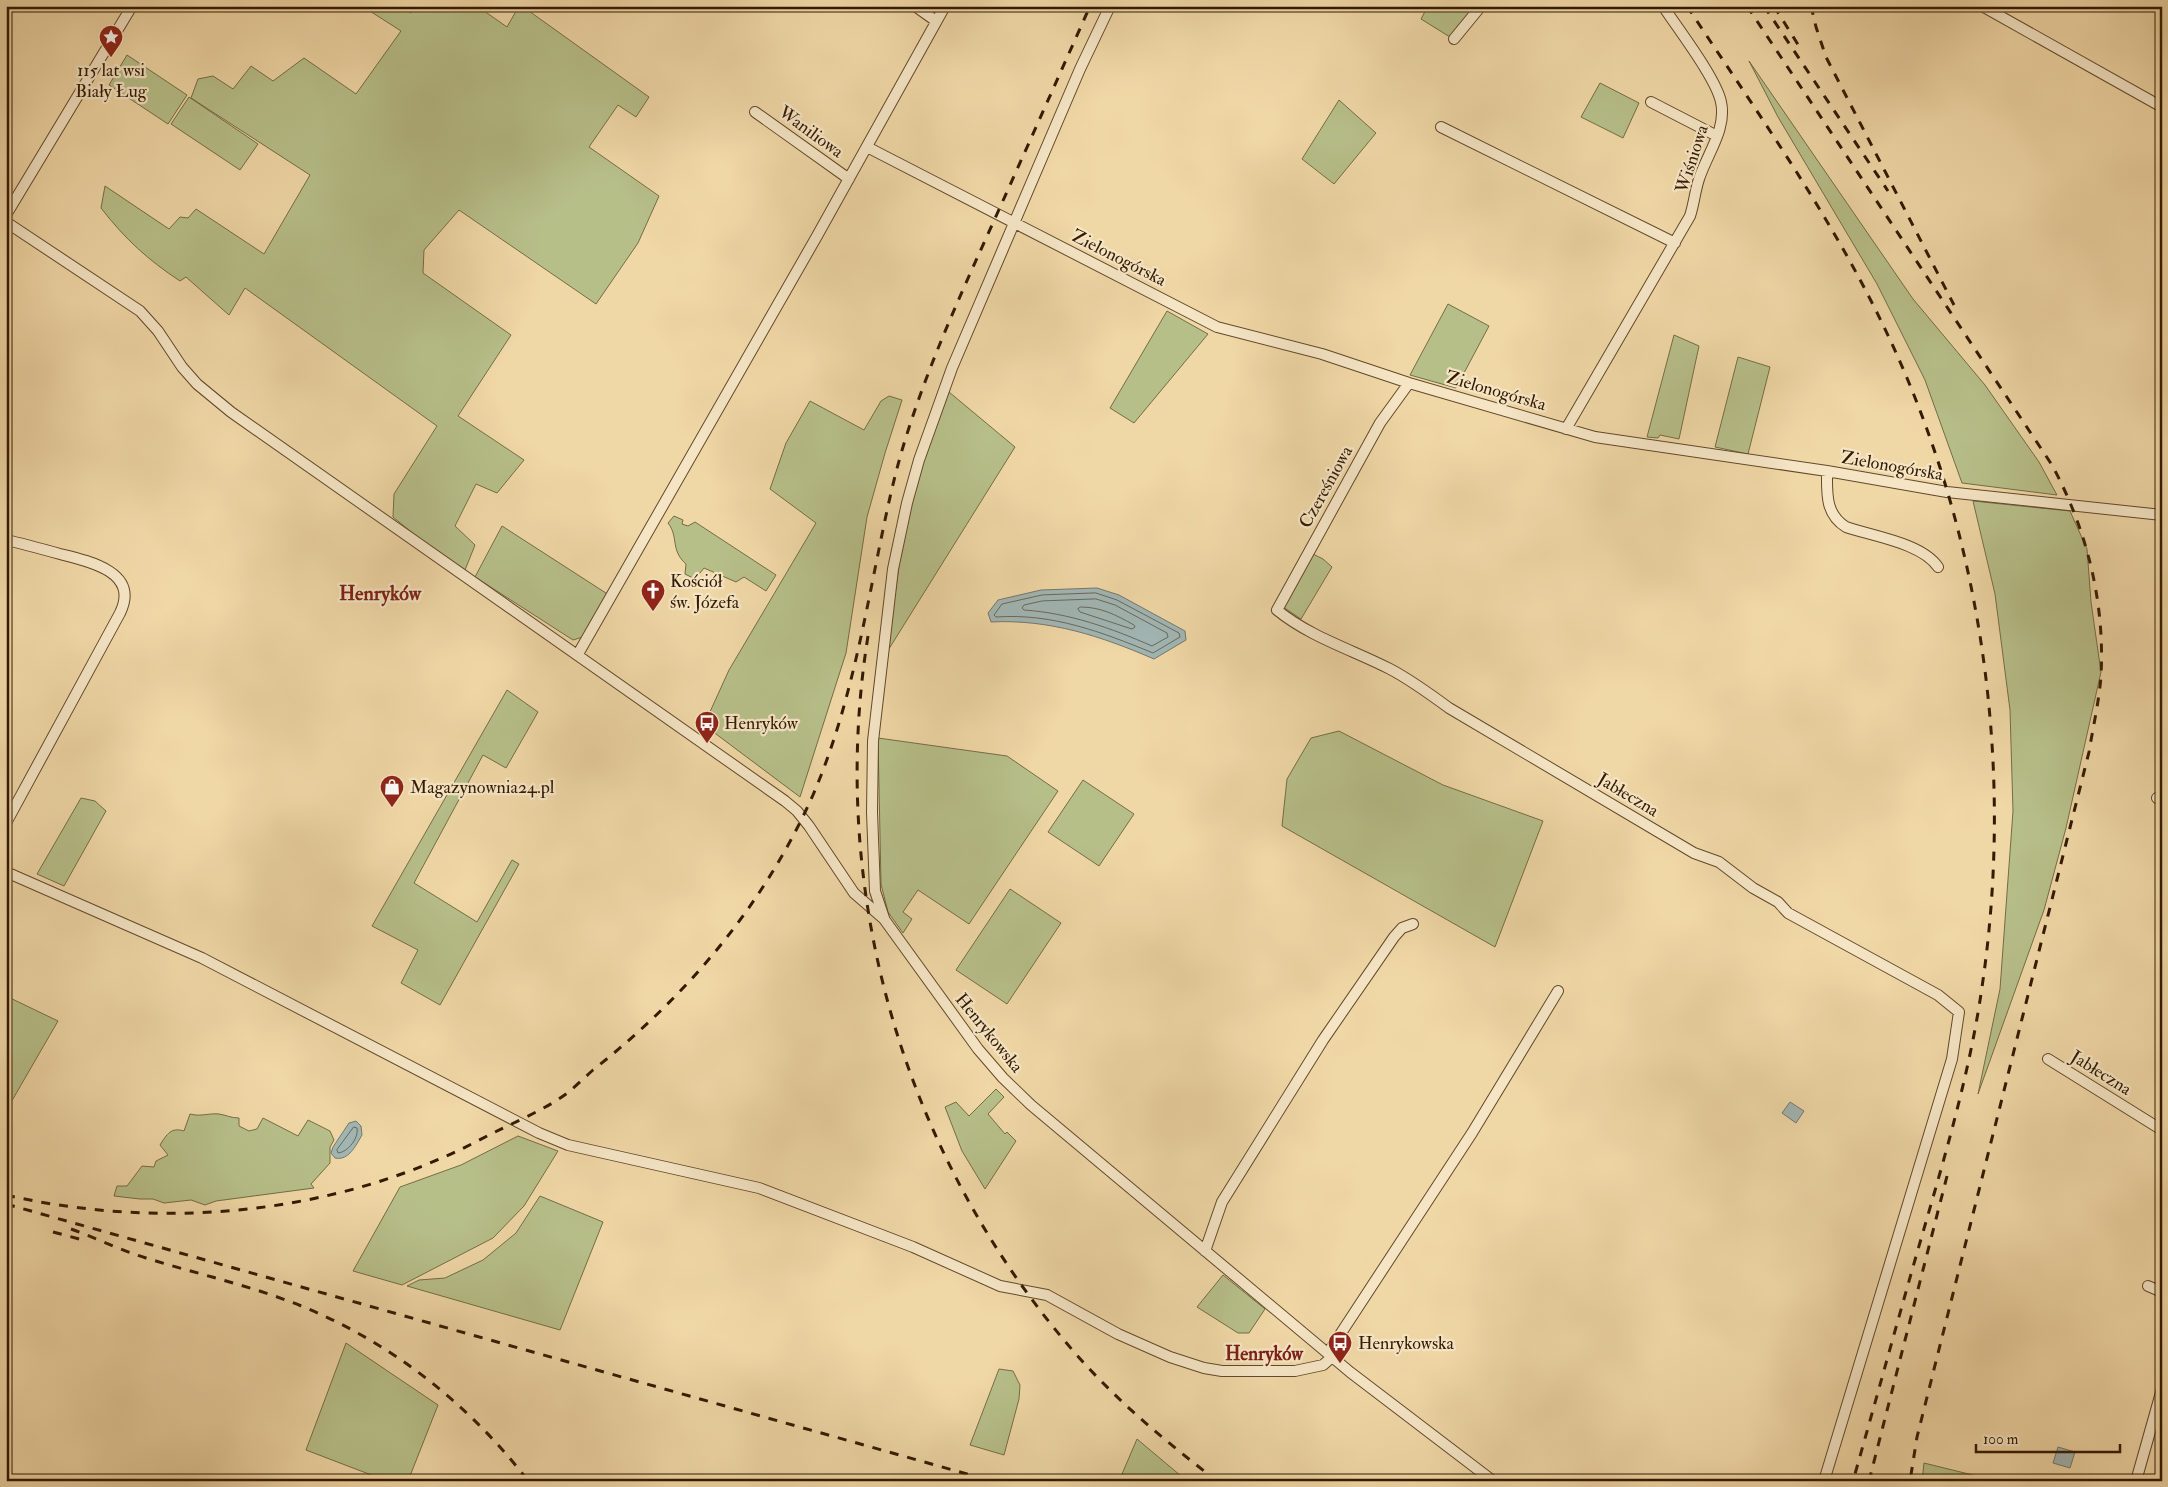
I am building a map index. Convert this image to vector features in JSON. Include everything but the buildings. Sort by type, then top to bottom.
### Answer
[{"type":"street","points":[[6,215],[132,6]]},
{"type":"street","points":[[915,6],[936,21]]},
{"type":"street","points":[[578,654],[849,179],[945,6]]},
{"type":"street","points":[[884,920],[875,891],[872,812],[873,741],[893,569],[907,503],[919,460],[952,368],[1080,69],[1110,6]]},
{"type":"street","points":[[1454,39],[1481,6]]},
{"type":"street","name":"Wiśniowa","points":[[1566,429],[1690,216],[1699,180],[1717,136],[1722,115],[1721,102],[1715,86],[1663,6]]},
{"type":"street","points":[[1982,6],[2162,107]]},
{"type":"street","points":[[1651,102],[1717,136]]},
{"type":"street","name":"Waniliowa","points":[[755,112],[849,179]]},
{"type":"street","points":[[1441,127],[1675,243]]},
{"type":"street","name":"Zielonogórska","points":[[867,147],[1217,327],[1322,354],[1566,429],[1595,437],[1827,471],[1947,492],[2162,515]]},
{"type":"street","name":"Henrykowska","points":[[6,222],[140,312],[158,331],[182,367],[197,384],[225,408],[578,654],[798,811],[854,893],[884,920],[974,1043],[1003,1078],[1031,1104],[1330,1355],[1493,1481]]},
{"type":"street","name":"Czereśniowa","points":[[1277,610],[1380,423],[1408,382]]},
{"type":"street","points":[[1827,471],[1828,503],[1833,517],[1840,524],[1846,528],[1914,548],[1925,554],[1938,567]]},
{"type":"street","points":[[6,540],[85,560],[107,569],[123,586],[126,595],[120,613],[6,823]]},
{"type":"street","name":"Jabłeczna","points":[[1277,610],[1329,642],[1413,682],[1449,708],[1694,854],[1718,862],[1753,888],[1778,902],[1788,913],[1938,996],[1959,1012],[1952,1059],[1824,1481]]},
{"type":"street","points":[[6,872],[202,958],[539,1133],[568,1145],[759,1188],[913,1247],[1000,1286],[1047,1296],[1118,1334],[1170,1357],[1204,1368],[1222,1371],[1295,1371],[1323,1364],[1472,1133],[1558,991]]},
{"type":"street","points":[[1205,1251],[1222,1202],[1323,1040],[1394,937],[1402,928],[1413,924]]},
{"type":"street","name":"Jabłeczna","points":[[2048,1059],[2162,1130]]},
{"type":"street","points":[[2148,1286],[2162,1292]]},
{"type":"street","points":[[2136,1481],[2162,1389]]},
{"type":"green space","points":[[362,6],[399,6],[411,13],[415,6],[477,6],[507,27],[519,6],[522,6],[649,97],[636,117],[618,105],[589,147],[659,196],[638,243],[596,304],[459,210],[424,250],[423,273],[511,335],[458,416],[524,460],[497,493],[476,484],[455,526],[475,545],[465,570],[433,550],[393,517],[394,494],[437,426],[245,288],[229,315],[186,277],[180,281],[147,257],[119,230],[101,208],[105,186],[169,229],[180,217],[188,218],[196,209],[264,254],[310,175],[191,98],[198,79],[213,76],[233,89],[251,66],[273,81],[304,58],[356,94],[401,31]]},
{"type":"green space","points":[[1428,6],[1477,6],[1450,37],[1421,19]]},
{"type":"green space","points":[[127,55],[187,95],[168,124],[109,85]]},
{"type":"green space","points":[[1749,61],[1913,299],[1985,385],[2039,462],[2057,495],[1962,483],[1925,380],[1877,284],[1778,117]]},
{"type":"green space","points":[[1600,83],[1639,103],[1623,138],[1581,117]]},
{"type":"green space","points":[[189,97],[258,144],[240,170],[171,124]]},
{"type":"green space","points":[[1339,100],[1376,133],[1334,184],[1302,159]]},
{"type":"green space","points":[[1448,304],[1489,326],[1456,388],[1410,375]]},
{"type":"green space","points":[[1167,311],[1208,334],[1134,423],[1110,408]]},
{"type":"green space","points":[[1674,335],[1699,346],[1679,439],[1660,435],[1658,438],[1647,437]]},
{"type":"green space","points":[[1738,357],[1770,367],[1748,454],[1715,447]]},
{"type":"green space","points":[[949,392],[1015,447],[887,652],[905,523],[919,470]]},
{"type":"green space","points":[[889,396],[902,400],[867,517],[846,653],[800,797],[704,725],[729,670],[816,523],[770,489],[786,443],[810,401],[864,430],[881,401]]},
{"type":"green space","points":[[1973,501],[2070,511],[2087,549],[2091,602],[2101,672],[2066,828],[2044,910],[1978,1094],[2000,989],[2013,811],[2010,710],[1995,594]]},
{"type":"green space","points":[[674,516],[683,520],[682,524],[688,526],[695,522],[776,575],[766,591],[744,577],[736,582],[704,568],[695,579],[685,574],[686,564],[678,554],[673,533],[668,523]]},
{"type":"green space","points":[[502,526],[609,595],[583,637],[573,640],[475,577]]},
{"type":"green space","points":[[1313,554],[1323,559],[1332,567],[1301,619],[1283,607]]},
{"type":"green space","points":[[507,690],[538,712],[506,768],[483,755],[414,883],[477,922],[512,860],[519,864],[440,1005],[401,983],[418,950],[372,926]]},
{"type":"green space","points":[[1339,731],[1443,785],[1543,821],[1495,947],[1282,826],[1287,779],[1311,738]]},
{"type":"green space","points":[[878,738],[1007,756],[1058,791],[969,924],[918,890],[903,912],[912,919],[903,933],[888,912],[881,884]]},
{"type":"green space","points":[[1083,780],[1134,814],[1099,866],[1048,832]]},
{"type":"green space","points":[[81,798],[95,801],[106,811],[64,886],[37,874]]},
{"type":"green space","points":[[1010,889],[1061,923],[1007,1004],[956,970]]},
{"type":"green space","points":[[6,996],[58,1021],[6,1111]]},
{"type":"green space","points":[[996,1089],[1004,1097],[988,1114],[1005,1134],[1007,1132],[1016,1141],[985,1189],[962,1151],[945,1107],[956,1102],[969,1116]]},
{"type":"green space","points":[[190,1114],[219,1114],[239,1118],[239,1126],[249,1131],[257,1129],[263,1118],[298,1136],[308,1120],[330,1131],[334,1140],[330,1147],[330,1163],[311,1184],[314,1188],[216,1201],[205,1205],[191,1200],[164,1203],[153,1199],[114,1196],[117,1186],[127,1186],[142,1166],[154,1167],[156,1161],[168,1155],[160,1145],[170,1132],[176,1130],[184,1131]]},
{"type":"green space","points":[[518,1136],[558,1151],[524,1206],[493,1238],[402,1285],[353,1271],[400,1187],[461,1165]]},
{"type":"green space","points":[[540,1196],[603,1222],[560,1330],[407,1286],[419,1280],[445,1278],[483,1260],[516,1233]]},
{"type":"green space","points":[[1223,1275],[1265,1309],[1249,1333],[1238,1333],[1197,1307]]},
{"type":"green space","points":[[346,1343],[438,1405],[408,1481],[387,1481],[306,1450]]},
{"type":"green space","points":[[999,1369],[1013,1371],[1020,1385],[1019,1399],[1004,1455],[970,1445]]},
{"type":"green space","points":[[1137,1439],[1187,1481],[1119,1481]]},
{"type":"green space","points":[[1924,1463],[1997,1481],[1922,1481]]},
{"type":"water","points":[[1097,588],[1119,595],[1185,631],[1186,640],[1154,659],[1094,636],[1054,626],[1033,623],[991,622],[988,613],[998,600],[1041,590]]},
{"type":"water","points":[[1790,1102],[1804,1111],[1796,1123],[1782,1113]]},
{"type":"water","points":[[356,1121],[361,1126],[362,1135],[348,1155],[335,1158],[331,1153],[333,1147],[349,1123]]},
{"type":"water","points":[[2058,1447],[2075,1452],[2070,1468],[2053,1463]]},
{"type":"railway","points":[[6,1195],[61,1205],[116,1211],[172,1213],[228,1211],[284,1204],[339,1193],[392,1177],[457,1151],[558,1100],[660,1011],[691,979],[747,911],[771,874],[813,795],[825,765],[844,705],[860,643],[892,491],[916,406],[960,296],[1090,6]]},
{"type":"railway","points":[[1687,6],[1816,203],[1863,285],[1884,327],[1918,405],[1945,485],[1967,567],[1982,650],[1991,734],[1994,819],[1991,903],[1982,987],[1971,1051],[1956,1114],[1853,1481]]},
{"type":"railway","points":[[1747,6],[2052,465],[2075,515],[2084,541],[2091,567],[2100,621],[2101,676],[2089,752],[1917,1437],[1910,1481]]},
{"type":"railway","points":[[1764,6],[1888,191]]},
{"type":"railway","points":[[1774,6],[1802,51]]},
{"type":"railway","points":[[1811,6],[1826,57],[1954,305]]},
{"type":"railway","points":[[868,636],[858,734],[859,832],[871,928],[894,1023],[927,1115],[969,1202],[1022,1285],[1083,1362],[1147,1424],[1217,1481]]},
{"type":"railway","points":[[1869,1481],[1947,1176]]},
{"type":"railway","points":[[6,1204],[992,1481]]},
{"type":"railway","points":[[71,1229],[136,1255],[291,1302],[325,1316],[359,1334],[391,1353],[451,1399],[479,1425],[528,1481]]},
{"type":"railway","points":[[53,1232],[83,1240]]},
{"type":"place","name":"115 lat wsi Biały Ług","points":[[111,58]]},
{"type":"place","name":"Kościół św. Józefa","points":[[653,612]]},
{"type":"place","name":"Henryków","points":[[707,744]]},
{"type":"place","name":"Magazynownia24.pl","points":[[392,808]]},
{"type":"place","name":"Henrykowska","points":[[1340,1364]]},
{"type":"district","name":"Henryków","points":[[380,593]]},
{"type":"district","name":"Henryków","points":[[1264,1354]]}]
